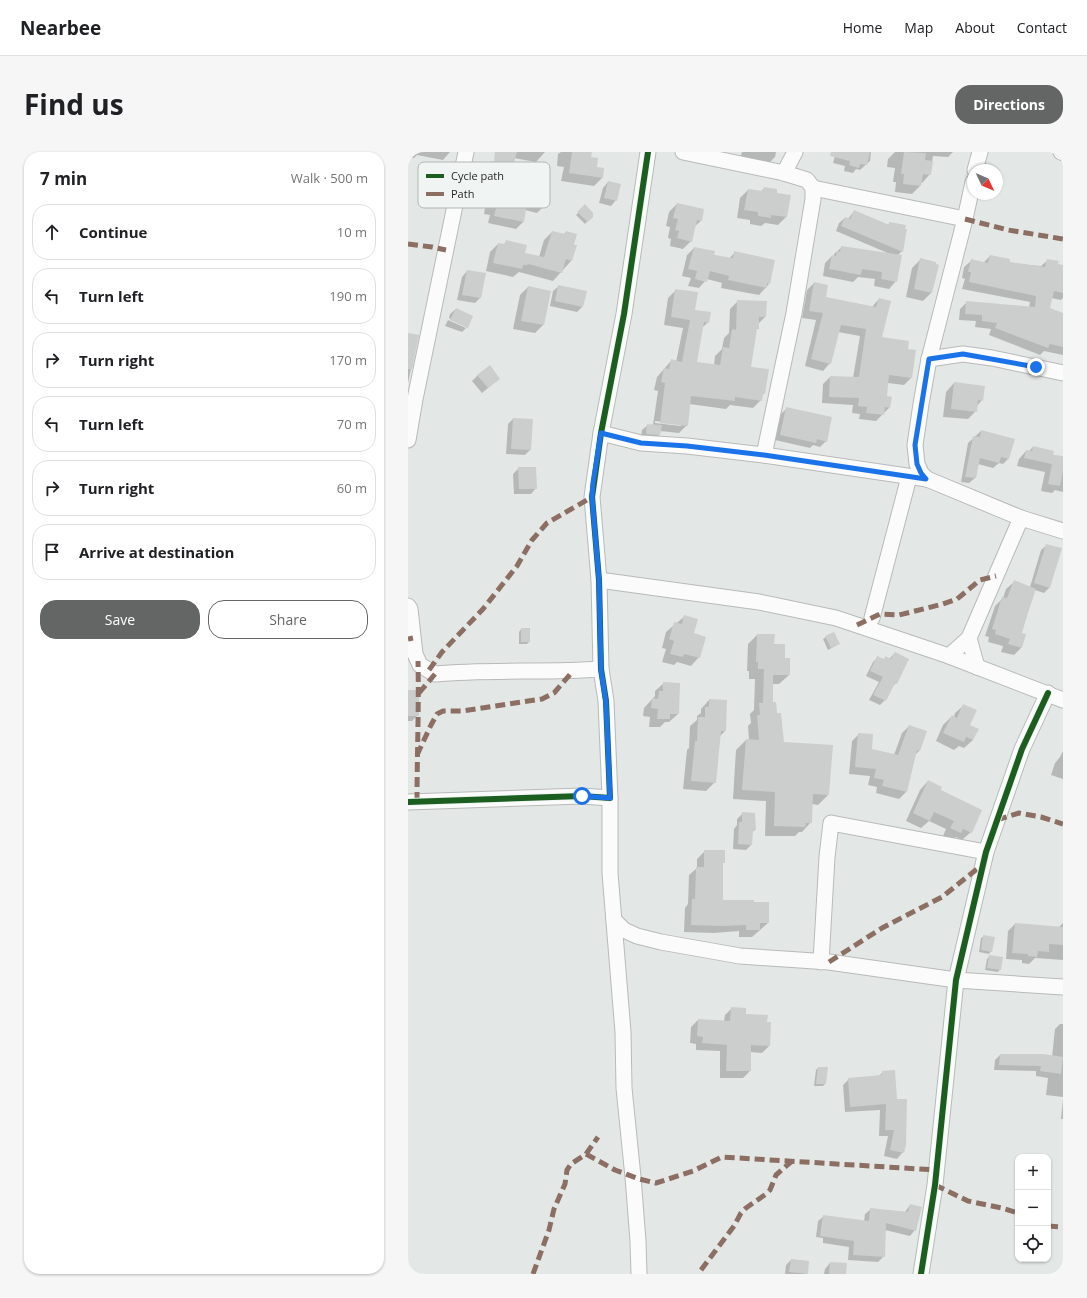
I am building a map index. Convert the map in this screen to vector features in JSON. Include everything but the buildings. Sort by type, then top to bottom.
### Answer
[{"type":"street","points":[[464,162],[466,152]]},
{"type":"street","points":[[639,1274],[637,1225],[624,1088],[623,1032],[610,873],[610,798],[606,702],[601,670],[599,580],[592,497],[601,433],[624,314],[648,152]]},
{"type":"street","points":[[684,152],[784,173],[806,180],[813,188],[966,219]]},
{"type":"street","points":[[784,173],[795,152]]},
{"type":"street","points":[[977,164],[980,152]]},
{"type":"street","points":[[764,455],[794,313],[813,199],[813,188]]},
{"type":"street","points":[[926,479],[921,473],[917,464],[915,445],[929,359],[966,219],[970,200]]},
{"type":"street","points":[[408,440],[454,208]]},
{"type":"street","points":[[929,359],[963,354],[992,358],[1063,373]]},
{"type":"street","points":[[601,433],[641,443],[687,446],[764,455],[926,479],[1021,518],[1063,531]]},
{"type":"street","points":[[872,618],[909,476]]},
{"type":"street","points":[[950,656],[969,638],[1021,518]]},
{"type":"street","points":[[599,580],[759,602],[836,618],[950,656],[1063,700]]},
{"type":"street","points":[[408,606],[410,609],[414,654],[420,665],[434,674],[530,670],[601,670]]},
{"type":"street","points":[[969,638],[977,667]]},
{"type":"street","points":[[922,1274],[935,1185],[956,980],[986,852],[1022,749],[1048,693]]},
{"type":"street","points":[[408,802],[582,796],[610,798]]},
{"type":"street","points":[[821,962],[827,857],[831,823],[986,852]]},
{"type":"street","points":[[614,920],[624,930],[638,936],[661,942],[740,956],[821,962],[956,980],[1063,987]]},
{"type":"marked path","points":[[965,219],[1008,230],[1063,239]]},
{"type":"marked path","points":[[408,244],[446,250]]},
{"type":"marked path","points":[[429,670],[442,652],[483,609],[517,566],[532,540],[547,523],[592,497]]},
{"type":"marked path","points":[[857,625],[880,614],[899,615],[943,604],[957,599],[980,580],[996,576]]},
{"type":"marked path","points":[[408,639],[413,638]]},
{"type":"marked path","points":[[417,802],[418,661]]},
{"type":"marked path","points":[[417,755],[437,714],[443,711],[462,711],[542,699],[554,693],[573,671]]},
{"type":"marked path","points":[[419,693],[435,674]]},
{"type":"marked path","points":[[997,820],[1019,813],[1041,817],[1063,824]]},
{"type":"marked path","points":[[829,962],[882,928],[942,897],[982,865]]},
{"type":"marked path","points":[[533,1274],[549,1230],[554,1209],[565,1184],[567,1170],[571,1164],[586,1154],[598,1137]]},
{"type":"marked path","points":[[586,1154],[615,1170],[639,1179],[656,1183],[693,1171],[722,1157],[936,1170]]},
{"type":"marked path","points":[[701,1270],[734,1226],[741,1213],[770,1190],[776,1175],[792,1161]]},
{"type":"marked path","points":[[935,1185],[968,1201],[1015,1212]]},
{"type":"marked path","points":[[1051,1226],[1063,1227]]},
{"type":"cycle path","points":[[408,802],[582,796],[610,798],[606,701],[601,669],[599,580],[592,497],[601,433],[624,314],[648,152]]},
{"type":"cycle path","points":[[921,1274],[935,1185],[956,980],[986,852],[1022,749],[1048,693]]},
{"type":"route","points":[[582,796],[610,798],[606,702],[601,670],[599,580],[592,497],[601,433],[641,443],[687,446],[764,455],[926,479],[921,473],[917,464],[915,445],[929,359],[963,354],[1036,367]]}]
